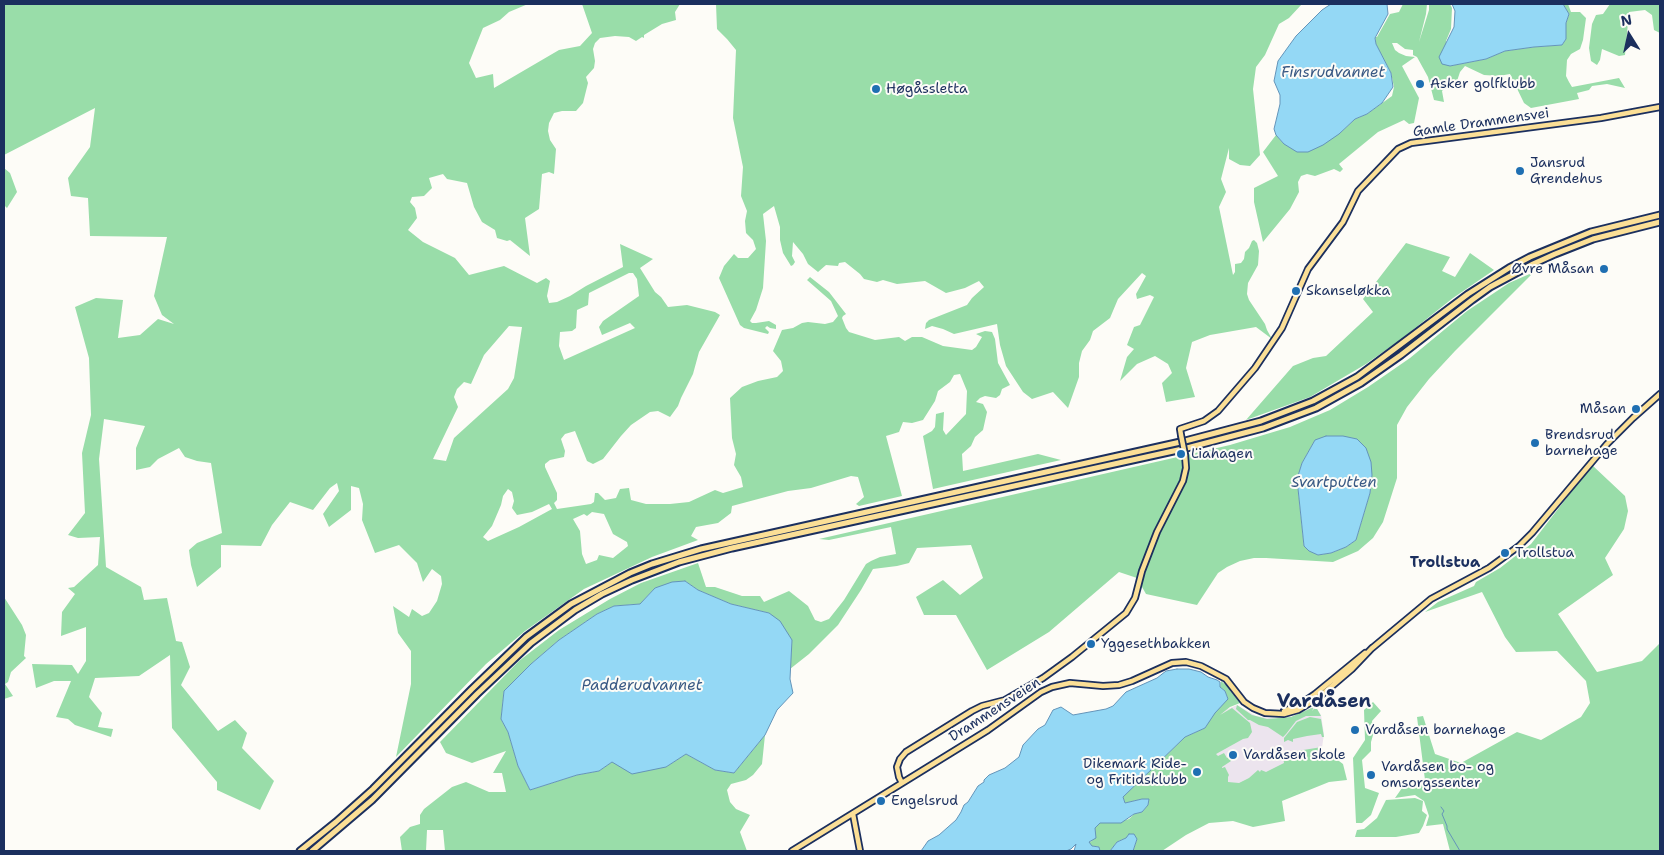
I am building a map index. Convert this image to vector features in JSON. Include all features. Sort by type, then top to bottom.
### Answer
[{"type":"highway","points":[[300,851],[336,822],[372,789],[526,637],[571,604],[630,573],[677,555],[708,547],[1185,441],[1261,421],[1313,401],[1357,377],[1468,294],[1530,257],[1592,232],[1660,215]]},
{"type":"highway","points":[[312,851],[384,789],[477,694],[531,644],[575,610],[602,594],[632,580],[679,562],[724,550],[1187,448],[1263,428],[1316,408],[1360,383],[1401,355],[1490,287],[1533,264],[1593,239],[1660,222]]},
{"type":"main road","name":"Gamle Drammensvei","points":[[902,783],[897,767],[900,759],[906,752],[972,711],[982,706],[1005,700],[1043,678],[1072,657],[1129,610],[1135,598],[1142,571],[1157,532],[1183,481],[1186,468],[1180,429],[1204,422],[1212,416],[1255,368],[1282,328],[1308,269],[1343,222],[1358,191],[1398,149],[1411,143],[1601,118],[1660,107]]},
{"type":"main road","name":"Drammensveien","points":[[792,851],[988,730],[1041,692],[1062,684],[1119,685],[1172,663],[1190,662],[1226,679],[1248,705],[1258,711],[1275,714],[1299,705],[1372,648],[1430,599],[1489,568],[1519,546],[1607,444],[1632,418],[1660,394]]},
{"type":"main road","points":[[850,816],[860,851]]},
{"type":"shaded area","points":[[1237,705],[1256,716],[1276,719],[1291,717],[1315,706],[1321,715],[1324,734],[1320,761],[1232,790],[1203,732],[1216,717]]},
{"type":"green space","points":[[4,4],[528,4],[509,12],[500,20],[483,28],[469,63],[476,78],[493,74],[494,88],[559,50],[580,46],[592,33],[582,4],[680,4],[675,12],[676,20],[662,24],[644,35],[644,38],[642,37],[636,41],[629,37],[615,36],[600,38],[595,43],[593,49],[594,68],[586,77],[588,83],[583,103],[576,111],[554,113],[549,123],[550,140],[556,149],[554,174],[549,172],[542,174],[539,209],[525,218],[530,256],[510,240],[497,238],[495,230],[482,222],[474,207],[467,183],[447,179],[443,174],[429,178],[432,188],[424,196],[412,197],[410,202],[415,208],[417,218],[408,230],[423,242],[455,258],[469,275],[504,266],[537,283],[546,278],[550,281],[547,296],[549,303],[557,302],[623,267],[620,244],[653,259],[640,268],[655,292],[668,307],[687,305],[720,315],[699,352],[693,374],[678,406],[670,417],[658,411],[650,412],[631,425],[603,459],[593,464],[587,461],[575,431],[565,434],[561,439],[565,451],[564,457],[550,460],[545,464],[557,493],[557,500],[554,503],[557,509],[591,504],[594,502],[595,493],[598,493],[605,500],[616,498],[620,489],[629,488],[631,500],[646,504],[670,504],[689,502],[715,490],[723,493],[743,487],[741,477],[734,465],[736,454],[732,438],[730,398],[742,387],[777,377],[783,371],[781,361],[773,351],[782,330],[808,322],[825,324],[833,322],[838,316],[831,301],[807,280],[810,277],[829,292],[846,314],[842,318],[849,332],[875,340],[899,337],[905,341],[912,337],[922,337],[943,346],[972,350],[982,337],[976,334],[985,331],[992,332],[995,339],[998,363],[1010,385],[1002,389],[1000,395],[996,398],[985,396],[976,402],[983,404],[987,412],[983,430],[975,437],[971,446],[962,454],[963,471],[1038,454],[1061,460],[933,489],[923,436],[935,427],[936,414],[944,412],[943,430],[946,435],[966,414],[967,391],[960,374],[954,375],[950,382],[938,391],[935,401],[923,420],[912,423],[903,422],[899,432],[886,436],[902,496],[859,506],[856,504],[864,497],[858,477],[851,476],[811,488],[788,491],[732,506],[731,513],[718,523],[696,527],[691,536],[698,540],[652,557],[584,589],[525,631],[486,664],[396,757],[411,684],[411,651],[398,633],[393,606],[409,617],[412,609],[422,616],[429,613],[437,601],[442,584],[441,576],[432,569],[423,582],[417,563],[399,545],[375,553],[362,520],[363,504],[359,488],[351,486],[351,510],[329,527],[323,514],[339,491],[337,483],[330,488],[313,510],[290,502],[272,525],[261,546],[221,545],[221,567],[197,587],[189,550],[197,543],[222,533],[211,463],[185,457],[179,448],[158,459],[150,467],[136,470],[136,448],[145,426],[104,419],[99,459],[106,567],[141,587],[144,600],[167,598],[176,641],[182,642],[190,667],[181,685],[218,731],[235,720],[247,733],[242,748],[274,781],[260,810],[217,790],[217,782],[172,728],[170,655],[139,676],[95,678],[89,697],[102,713],[98,727],[113,729],[111,737],[75,725],[68,719],[56,717],[71,681],[54,681],[36,688],[32,664],[72,665],[78,674],[86,661],[86,627],[61,636],[62,612],[75,594],[68,588],[74,587],[98,565],[100,537],[78,538],[68,535],[85,513],[82,453],[91,415],[89,358],[75,307],[96,298],[123,300],[118,338],[140,335],[158,319],[174,324],[162,315],[154,296],[167,237],[90,236],[88,198],[71,196],[68,178],[90,147],[95,108],[4,155]],"holes":[[[629,273],[633,273],[637,279],[639,296],[603,321],[599,327],[602,335],[630,323],[635,328],[564,360],[559,346],[560,332],[572,331],[576,328],[577,310],[588,305],[589,293]],[[509,326],[522,327],[514,378],[508,389],[454,438],[446,461],[433,459],[458,407],[454,397],[457,389],[464,382],[471,384],[484,355]],[[508,489],[512,492],[514,501],[512,508],[517,515],[532,512],[549,504],[552,509],[488,541],[483,537],[492,526],[503,496]],[[592,512],[604,514],[613,534],[627,542],[628,546],[613,558],[599,555],[597,560],[586,564],[582,554],[580,531],[573,519],[584,514],[587,516]]]},
{"type":"green space","points":[[716,4],[1302,4],[1289,18],[1279,24],[1265,55],[1256,67],[1253,89],[1260,155],[1250,166],[1240,165],[1229,159],[1229,148],[1221,179],[1226,192],[1219,207],[1233,275],[1235,264],[1241,263],[1245,252],[1254,240],[1259,251],[1258,265],[1248,283],[1247,294],[1272,339],[1256,327],[1210,335],[1192,342],[1186,368],[1195,397],[1166,402],[1162,383],[1172,373],[1168,364],[1155,356],[1137,364],[1120,381],[1127,357],[1134,349],[1127,345],[1134,327],[1140,325],[1154,297],[1150,295],[1137,299],[1136,294],[1146,276],[1142,273],[1118,299],[1110,318],[1093,331],[1090,340],[1082,351],[1079,363],[1079,377],[1068,408],[1053,392],[1032,399],[1023,392],[1006,366],[997,324],[954,334],[932,326],[925,329],[926,323],[929,320],[967,305],[984,287],[979,281],[965,288],[946,293],[925,281],[897,284],[883,280],[877,282],[864,279],[845,262],[839,263],[838,266],[826,265],[818,272],[808,264],[803,254],[793,242],[792,256],[795,262],[791,266],[783,253],[780,227],[774,206],[763,214],[766,241],[763,288],[756,310],[750,321],[756,323],[769,321],[776,325],[776,329],[767,326],[765,328],[769,332],[768,334],[744,328],[740,325],[719,278],[724,266],[734,254],[738,258],[748,258],[756,249],[753,240],[746,233],[745,221],[747,211],[741,196],[743,167],[733,118],[736,50],[717,29]]},
{"type":"green space","points":[[1403,4],[1427,4],[1419,42],[1429,10],[1429,4],[1450,4],[1452,8],[1451,29],[1446,41],[1450,66],[1486,59],[1505,51],[1562,45],[1566,39],[1566,23],[1569,14],[1563,4],[1568,4],[1571,12],[1580,12],[1586,18],[1580,49],[1571,54],[1567,60],[1566,76],[1572,87],[1619,78],[1625,88],[1607,84],[1592,86],[1589,90],[1577,93],[1579,99],[1531,108],[1524,103],[1510,74],[1499,76],[1484,75],[1465,66],[1460,72],[1457,81],[1451,81],[1442,91],[1444,102],[1434,100],[1428,77],[1417,57],[1413,55],[1413,50],[1405,49],[1397,43],[1392,43],[1395,50],[1399,53],[1415,57],[1402,66],[1419,98],[1414,123],[1409,124],[1404,120],[1378,132],[1339,164],[1343,169],[1340,172],[1334,169],[1315,176],[1307,174],[1301,176],[1298,182],[1299,192],[1290,209],[1263,242],[1254,202],[1254,188],[1278,176],[1263,152],[1276,135],[1284,144],[1339,134],[1355,119],[1367,114],[1392,96],[1394,87],[1391,73],[1376,44],[1375,37],[1377,37],[1390,14],[1399,12]]},
{"type":"green space","points":[[1610,4],[1660,4],[1660,33],[1654,30],[1652,15],[1645,10],[1629,12],[1625,55],[1619,56],[1602,49],[1597,65],[1591,61],[1589,48],[1592,24],[1596,15],[1603,14]]},
{"type":"green space","points":[[4,168],[10,173],[17,192],[7,208],[4,205]]},
{"type":"green space","points":[[1406,243],[1450,257],[1442,271],[1455,277],[1470,253],[1494,270],[1453,298],[1366,364],[1310,397],[1246,420],[1293,366],[1313,358],[1326,356],[1373,312],[1363,299]]},
{"type":"green space","points":[[1534,272],[1455,351],[1429,379],[1407,407],[1397,425],[1397,478],[1383,522],[1373,538],[1358,551],[1333,562],[1266,558],[1240,561],[1218,573],[1197,605],[1146,594],[1137,578],[1119,572],[1049,632],[987,670],[956,615],[924,615],[916,597],[943,580],[960,595],[983,578],[971,545],[917,548],[909,563],[873,569],[838,625],[809,654],[790,669],[792,640],[769,613],[731,604],[698,590],[685,581],[655,588],[640,604],[614,606],[597,614],[559,640],[504,691],[501,719],[508,732],[518,766],[530,790],[577,775],[599,771],[612,762],[666,767],[686,754],[715,770],[734,773],[765,735],[762,764],[753,775],[746,780],[731,784],[727,790],[730,802],[736,809],[750,815],[740,832],[747,851],[445,851],[443,830],[427,830],[426,851],[402,851],[400,837],[410,827],[420,824],[420,815],[424,809],[452,787],[466,782],[489,792],[506,792],[502,773],[493,773],[506,751],[472,763],[446,753],[440,742],[519,661],[559,630],[610,599],[641,583],[698,563],[706,587],[715,587],[742,596],[760,596],[764,602],[789,591],[808,606],[815,620],[821,622],[829,619],[844,600],[866,564],[880,557],[896,554],[891,527],[829,540],[819,539],[1230,445],[1290,427],[1330,410],[1368,387],[1410,358],[1467,311],[1509,283]],"holes":[[[1315,440],[1372,475],[1370,493],[1356,540],[1346,547],[1331,553],[1318,555],[1304,546],[1297,480],[1302,463]]]},
{"type":"green space","points":[[1592,465],[1625,496],[1628,511],[1624,529],[1605,558],[1613,575],[1558,614],[1597,672],[1642,661],[1660,643],[1660,851],[1450,851],[1443,824],[1426,826],[1429,816],[1424,801],[1415,795],[1395,798],[1402,788],[1425,780],[1417,717],[1423,716],[1435,754],[1461,763],[1517,732],[1541,740],[1581,717],[1590,703],[1586,681],[1557,651],[1516,652],[1505,637],[1482,592],[1425,612],[1438,602],[1474,586],[1476,582],[1500,568],[1531,544]]},
{"type":"green space","points":[[4,597],[22,625],[26,635],[24,656],[26,658],[11,672],[8,682],[5,684],[13,696],[4,699]]},
{"type":"green space","points":[[1221,681],[1240,703],[1230,707],[1220,715],[1232,708],[1250,723],[1252,732],[1248,738],[1216,754],[1218,756],[1224,753],[1231,761],[1222,767],[1225,767],[1229,775],[1228,782],[1239,783],[1249,778],[1258,770],[1266,772],[1284,763],[1283,757],[1286,756],[1288,760],[1299,756],[1297,751],[1322,747],[1322,756],[1331,755],[1343,764],[1347,780],[1329,782],[1282,801],[1285,821],[1253,827],[1233,821],[1209,823],[1162,851],[1133,851],[1137,839],[1127,838],[1117,842],[1110,851],[1100,851],[1099,847],[1089,844],[1092,841],[1095,828],[1100,822],[1115,823],[1129,819],[1134,814],[1142,812],[1148,805],[1149,799],[1125,803],[1123,797],[1185,737],[1205,728],[1214,713],[1228,699],[1225,691],[1220,687]]},
{"type":"green space","points":[[1373,702],[1381,711],[1372,721],[1373,726],[1381,730],[1373,735],[1371,751],[1362,760],[1365,788],[1379,793],[1371,815],[1362,823],[1356,823],[1353,758],[1365,740],[1364,710]]},
{"type":"green space","points":[[1237,705],[1252,715],[1267,719],[1291,717],[1314,707],[1312,711],[1316,707],[1321,716],[1306,716],[1296,721],[1283,737],[1268,727],[1248,720],[1236,709]]},
{"type":"green space","points":[[1310,717],[1321,719],[1324,737],[1321,734],[1293,739],[1293,742],[1288,740],[1284,742],[1284,738],[1297,722]]},
{"type":"green space","points":[[1415,798],[1423,801],[1422,811],[1427,815],[1419,833],[1396,837],[1355,837],[1357,830],[1364,829],[1377,818],[1386,800]]},
{"type":"water","name":"Finsrudvannet","points":[[1331,4],[1387,4],[1388,14],[1375,38],[1376,44],[1391,73],[1393,87],[1382,103],[1367,114],[1355,119],[1339,134],[1323,145],[1308,152],[1297,152],[1284,144],[1276,135],[1274,129],[1280,104],[1280,95],[1274,81],[1278,61],[1296,36],[1322,10]]},
{"type":"water","points":[[1452,4],[1563,4],[1569,14],[1566,23],[1566,39],[1562,45],[1505,51],[1486,59],[1450,66],[1442,64],[1439,57],[1454,27],[1455,11]]},
{"type":"water","name":"Svartputten","points":[[1326,436],[1343,436],[1357,439],[1366,448],[1371,462],[1372,475],[1370,493],[1356,540],[1346,547],[1331,553],[1318,555],[1309,551],[1304,546],[1297,479],[1302,463],[1315,440]]},
{"type":"water","name":"Padderudvannet","points":[[685,581],[698,590],[731,604],[769,613],[780,621],[792,640],[790,679],[793,693],[777,710],[765,735],[734,773],[715,770],[686,754],[666,767],[632,774],[612,762],[599,771],[577,775],[530,790],[518,766],[508,732],[501,719],[504,691],[559,640],[597,614],[614,606],[640,604],[655,588],[672,582]]},
{"type":"water","points":[[1177,669],[1201,672],[1217,680],[1220,682],[1220,687],[1225,691],[1228,699],[1205,728],[1185,737],[1123,797],[1125,803],[1149,799],[1148,805],[1142,812],[1134,814],[1121,823],[1100,823],[1095,828],[1096,838],[1089,842],[1092,846],[1099,847],[1100,851],[1074,851],[1076,844],[1066,851],[921,851],[928,841],[939,835],[956,820],[964,805],[989,775],[1005,768],[1019,757],[1023,745],[1038,729],[1045,725],[1053,710],[1061,707],[1073,715],[1106,709],[1113,706],[1126,692],[1157,678],[1166,671]]},
{"type":"water","points":[[1129,834],[1134,834],[1137,839],[1133,851],[1110,851],[1117,842],[1126,838]]},
{"type":"waterway","points":[[1441,807],[1444,811],[1442,814],[1447,829],[1460,851]]},
{"type":"place","name":"Asker golfklubb","points":[[1420,84]]},
{"type":"place","name":"Høgåssletta","points":[[876,89]]},
{"type":"place","name":"Jansrud Grendehus","points":[[1520,171]]},
{"type":"place","name":"Øvre Måsan","points":[[1604,269]]},
{"type":"place","name":"Skanseløkka","points":[[1296,291]]},
{"type":"place","name":"Måsan","points":[[1636,409]]},
{"type":"place","name":"Brendsrud barnehage","points":[[1535,443]]},
{"type":"place","name":"Liahagen","points":[[1181,454]]},
{"type":"place","name":"Trollstua","points":[[1505,553]]},
{"type":"place","name":"Yggesethbakken","points":[[1091,644]]},
{"type":"place","name":"Vardåsen barnehage","points":[[1355,730]]},
{"type":"place","name":"Vardåsen skole","points":[[1233,755]]},
{"type":"place","name":"Dikemark Ride- og Fritidsklubb","points":[[1197,772]]},
{"type":"place","name":"Vardåsen bo- og omsorgssenter","points":[[1371,775]]},
{"type":"place","name":"Engelsrud","points":[[881,801]]},
{"type":"district","name":"Trollstua","points":[[1445,563]]},
{"type":"district","name":"Vardåsen","points":[[1324,702]]}]
